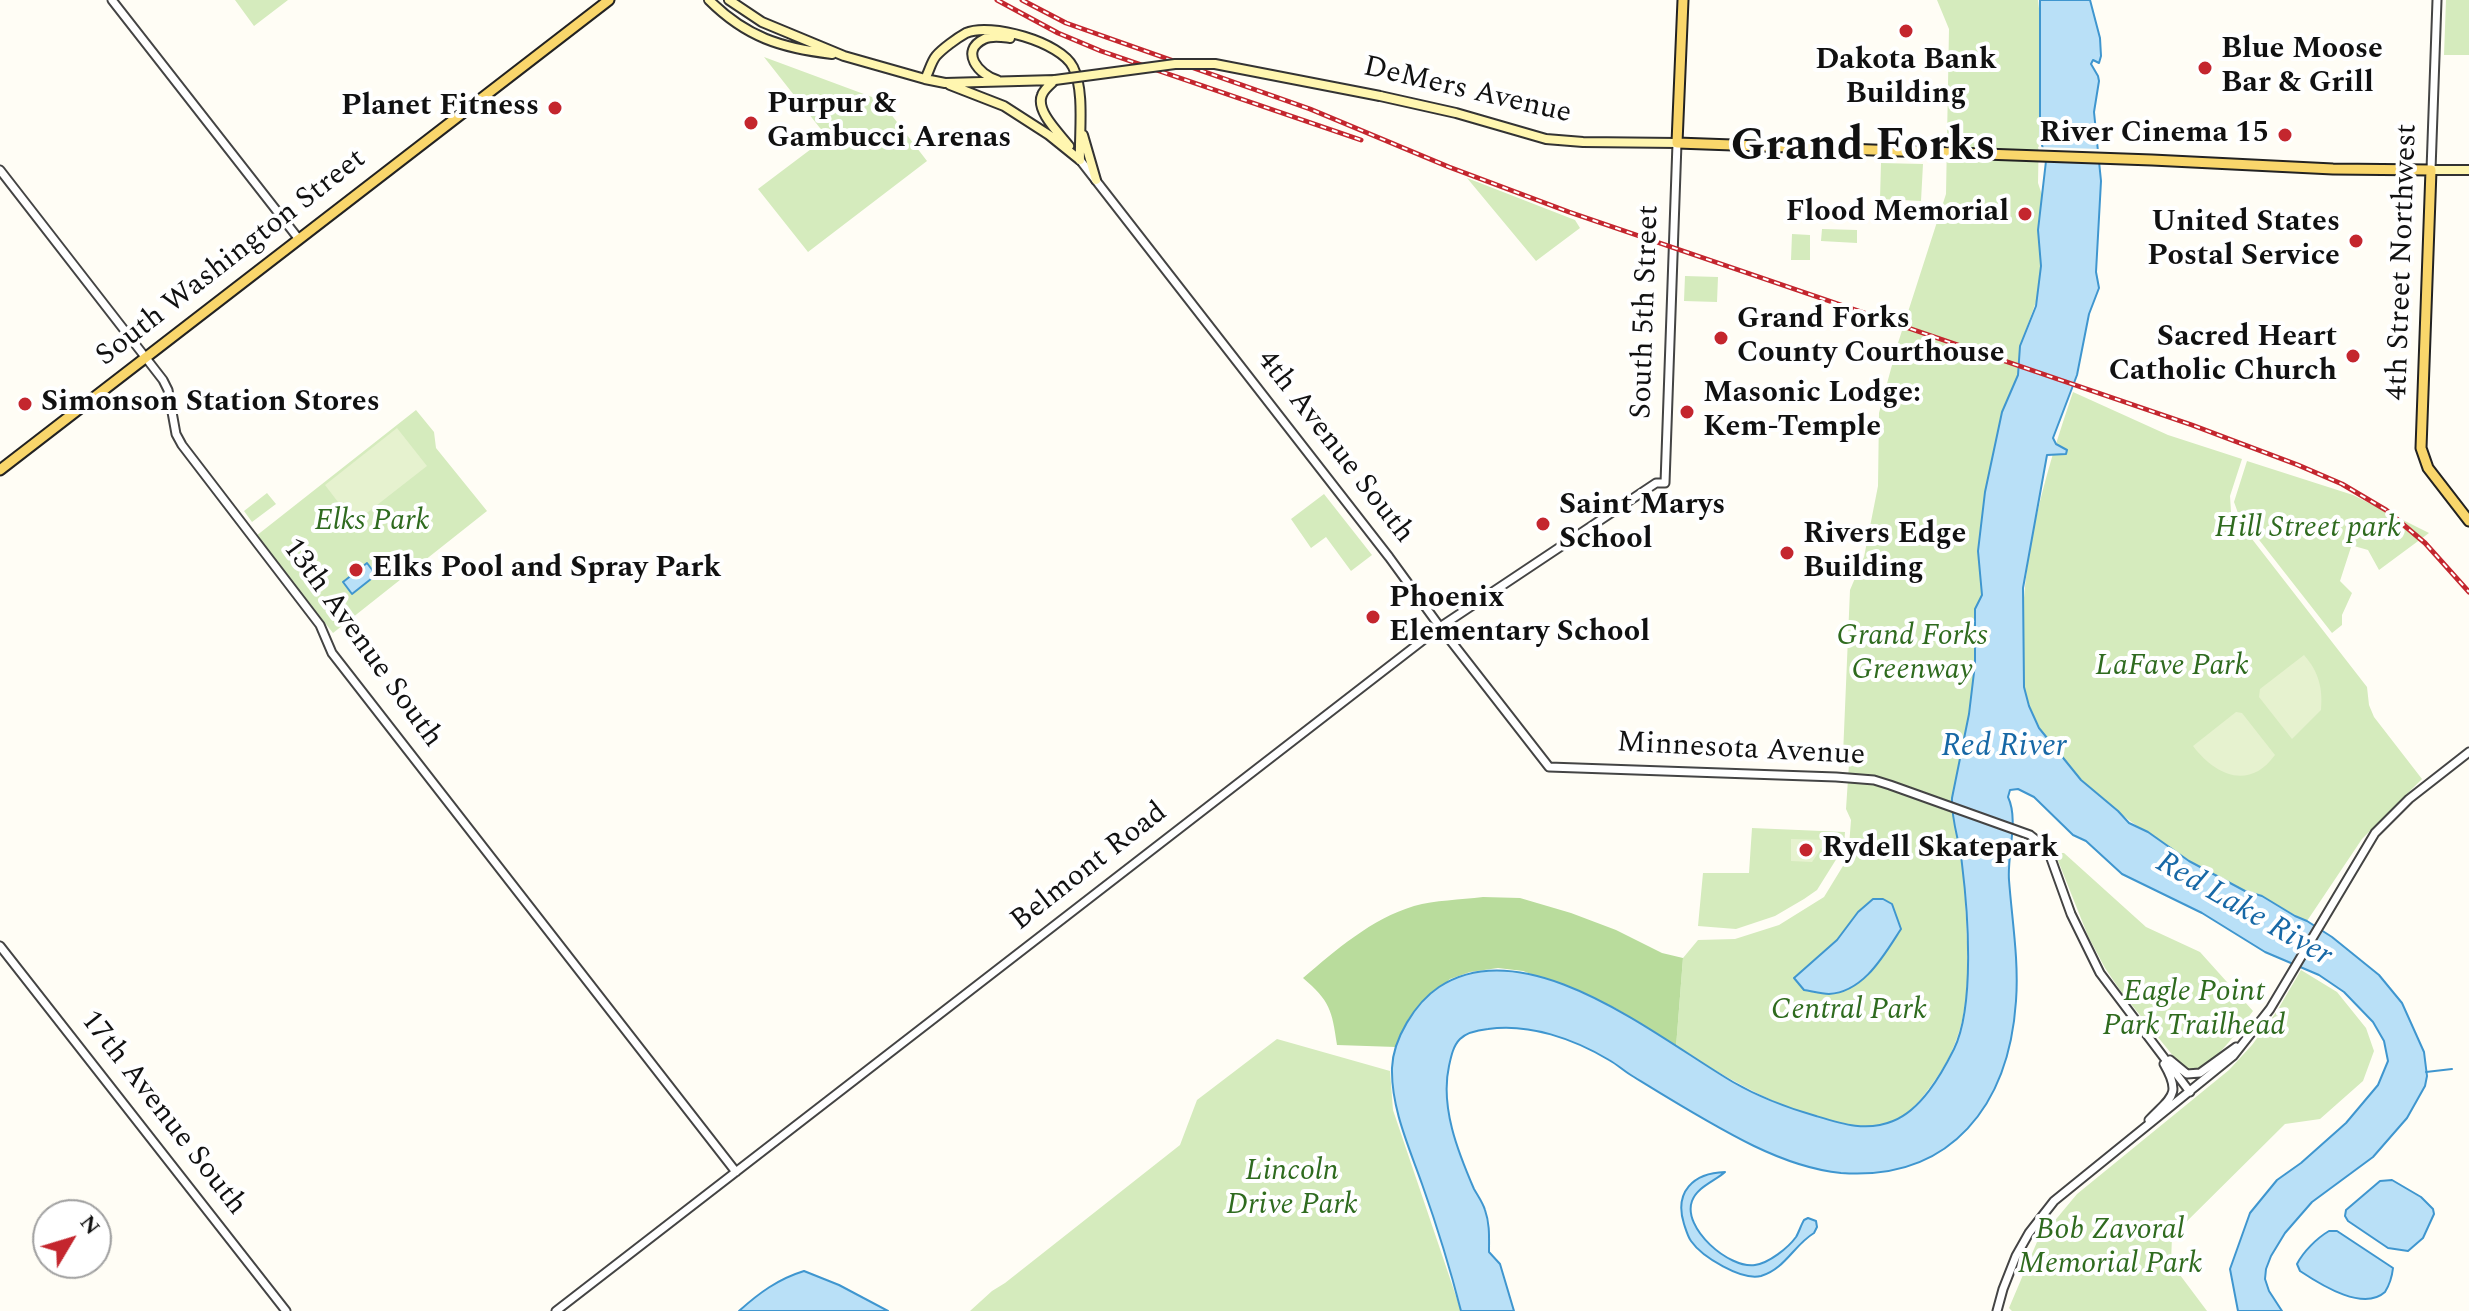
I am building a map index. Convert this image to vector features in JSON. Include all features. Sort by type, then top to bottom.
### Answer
[{"type":"main road","name":"South Washington Street","points":[[0,470],[609,0]]},
{"type":"main road","name":"DeMers Avenue","points":[[709,0],[754,35],[807,51],[844,56]]},
{"type":"main road","name":"DeMers Avenue","points":[[729,0],[744,12],[844,56],[945,83],[1055,80],[1175,64],[1215,64],[1443,110],[1546,139],[2330,169],[2469,170]]},
{"type":"main road","points":[[1677,143],[1683,0]]},
{"type":"main road","points":[[775,43],[780,29]]},
{"type":"main road","points":[[925,79],[937,55],[965,33],[998,30],[1056,49],[1073,66],[1079,88],[1080,160]]},
{"type":"main road","points":[[1006,81],[991,78],[977,69],[972,59],[977,44],[994,36],[1035,41]]},
{"type":"main road","points":[[1055,80],[1041,95],[1041,103],[1045,115],[1080,160]]},
{"type":"main road","points":[[945,83],[1004,106],[1049,135],[1080,160]]},
{"type":"main road","points":[[1079,114],[1096,180]]},
{"type":"main road","name":"4th Street Northwest","points":[[2431,170],[2421,448],[2428,468],[2466,517]]},
{"type":"street","points":[[112,0],[298,238]]},
{"type":"street","name":"4th Street Northwest","points":[[2431,170],[2437,0]]},
{"type":"street","name":"South 5th Street","points":[[1665,483],[1677,143]]},
{"type":"street","name":"4th Avenue South","points":[[1080,160],[1549,767]]},
{"type":"street","name":"13th Avenue South","points":[[0,170],[166,385],[176,434],[182,445],[320,625],[332,653],[736,1172]]},
{"type":"street","name":"Belmont Road","points":[[556,1311],[1440,627],[1653,484],[1665,483]]},
{"type":"street","points":[[1997,1311],[2016,1256],[2042,1216],[2068,1188],[2190,1092],[2248,1039],[2270,1009],[2375,833],[2399,808],[2469,752]]},
{"type":"street","name":"Minnesota Avenue","points":[[1549,767],[1874,780],[2030,835],[2044,846],[2071,914],[2100,973],[2151,1041]]},
{"type":"street","name":"17th Avenue South","points":[[0,946],[286,1311]]},
{"type":"street","points":[[2151,1041],[2187,1074],[2200,1073],[2225,1059]]},
{"type":"street","points":[[2151,1041],[2190,1092]]},
{"type":"street","points":[[2133,1137],[2174,1090],[2170,1075],[2151,1041]]},
{"type":"green space","points":[[235,0],[288,0],[254,26]]},
{"type":"green space","points":[[1937,0],[2038,0],[2041,26],[2038,183],[2042,195],[2039,237],[2041,266],[2037,299],[2020,346],[2018,375],[2002,412],[1985,492],[1978,551],[1982,595],[1975,609],[1975,664],[1969,714],[1952,798],[1966,913],[1967,983],[1962,1019],[1951,1053],[1923,1097],[1895,1121],[1871,1127],[1844,1125],[1782,1105],[1676,1047],[1683,958],[1698,940],[1735,939],[1779,925],[1824,897],[1846,861],[1851,820],[1846,809],[1849,764],[1843,755],[1850,590],[1864,557],[1878,486],[1879,413],[1946,194],[1949,29]]},
{"type":"green space","points":[[2446,0],[2469,0],[2469,55],[2444,55]]},
{"type":"green space","points":[[764,57],[880,100],[927,161],[808,252],[758,189],[827,137]]},
{"type":"green space","points":[[1881,163],[1923,164],[1921,201],[1880,199]]},
{"type":"green space","points":[[1467,178],[1575,220],[1580,228],[1536,261]]},
{"type":"green space","points":[[1822,229],[1857,230],[1857,243],[1821,241]]},
{"type":"green space","points":[[1792,234],[1810,235],[1810,260],[1791,260]]},
{"type":"green space","points":[[1685,276],[1718,277],[1717,302],[1684,301]]},
{"type":"green space","name":"LaFave Park","points":[[2073,392],[2168,435],[2242,459],[2230,496],[2231,512],[2367,687],[2374,717],[2422,779],[2362,839],[2307,921],[2212,873],[2112,807],[2056,751],[2036,721],[2023,679],[2026,582],[2036,517]]},
{"type":"green space","name":"Elks Park","points":[[416,410],[434,432],[436,448],[487,511],[333,633],[256,536]]},
{"type":"green space","points":[[397,428],[427,466],[354,523],[325,485]]},
{"type":"green space","name":"Hill Street park","points":[[2247,461],[2353,495],[2429,533],[2379,570],[2368,550],[2351,547],[2340,581],[2352,593],[2342,615],[2342,625],[2332,633],[2238,513],[2234,502]]},
{"type":"green space","points":[[267,493],[276,504],[252,522],[244,511]]},
{"type":"green space","points":[[1324,494],[1372,555],[1351,571],[1326,537],[1311,548],[1291,519]]},
{"type":"green space","points":[[2304,655],[2319,681],[2321,710],[2292,739],[2259,697],[2260,689]]},
{"type":"green space","points":[[2236,712],[2242,713],[2275,755],[2265,766],[2243,776],[2232,775],[2211,765],[2193,746]]},
{"type":"green space","points":[[1752,828],[1845,832],[1844,845],[1817,890],[1775,916],[1736,929],[1698,926],[1703,873],[1749,873]]},
{"type":"green space","name":"Rydell Skatepark","points":[[1791,839],[1827,840],[1812,862],[1791,861]]},
{"type":"green space","name":"Eagle Point Park Trailhead","points":[[2055,853],[2064,853],[2146,927],[2200,952],[2253,1011],[2210,1062],[2195,1069],[2183,1068],[2122,993],[2088,936]]},
{"type":"green space","points":[[1483,897],[1520,898],[1571,913],[1616,930],[1662,953],[1683,958],[1676,1047],[1617,1009],[1590,996],[1523,971],[1498,968],[1450,979],[1409,1018],[1396,1047],[1337,1045],[1328,1007],[1303,978],[1355,936],[1398,912],[1430,902]]},
{"type":"green space","name":"Bob Zavoral Memorial Park","points":[[2301,970],[2337,992],[2366,1028],[2374,1051],[2363,1081],[2320,1119],[2285,1124],[2172,1236],[2171,1263],[2207,1311],[2012,1311],[2009,1308],[2037,1242],[2077,1194],[2229,1070],[2277,1011]]},
{"type":"green space","name":"Lincoln Drive Park","points":[[1277,1039],[1390,1071],[1393,1110],[1461,1311],[970,1311],[1180,1145],[1197,1100]]},
{"type":"water","name":"Red River","points":[[2040,0],[2090,0],[2100,38],[2099,63],[2093,60],[2091,64],[2099,81],[2094,112],[2101,181],[2096,272],[2099,288],[2089,314],[2077,375],[2053,438],[2056,444],[2067,450],[2066,454],[2047,455],[2023,588],[2024,687],[2029,706],[2039,728],[2081,780],[2129,823],[2148,832],[2189,861],[2307,921],[2379,975],[2402,1003],[2424,1052],[2425,1086],[2407,1118],[2373,1157],[2312,1202],[2285,1233],[2271,1256],[2265,1279],[2282,1311],[2238,1311],[2230,1269],[2250,1213],[2277,1180],[2346,1123],[2378,1085],[2388,1061],[2384,1041],[2373,1022],[2344,992],[2319,975],[2265,952],[2202,913],[2122,874],[2086,841],[2073,835],[2034,797],[2018,789],[2010,790],[2008,797],[2013,827],[2009,880],[2016,956],[2016,1001],[2011,1038],[2001,1072],[1987,1103],[1968,1129],[1943,1149],[1914,1164],[1880,1172],[1830,1172],[1796,1163],[1754,1146],[1693,1113],[1609,1060],[1566,1039],[1519,1028],[1470,1033],[1454,1048],[1449,1066],[1449,1113],[1462,1160],[1487,1215],[1489,1252],[1500,1264],[1514,1311],[1461,1311],[1438,1231],[1402,1127],[1392,1083],[1393,1057],[1401,1034],[1422,1002],[1439,987],[1474,973],[1512,971],[1551,980],[1591,996],[1630,1017],[1753,1093],[1854,1126],[1883,1124],[1913,1109],[1936,1080],[1954,1049],[1965,1009],[1968,932],[1952,798],[1969,714],[1975,664],[1975,609],[1982,595],[1978,551],[1985,492],[2002,412],[2018,375],[2020,346],[2036,306],[2041,266],[2038,230],[2046,161],[2040,137]]},
{"type":"water","points":[[367,563],[376,575],[352,594],[343,582]]},
{"type":"water","points":[[1873,899],[1883,899],[1892,904],[1901,929],[1880,960],[1863,979],[1841,992],[1826,994],[1804,990],[1794,978],[1837,940],[1858,912]]},
{"type":"water","points":[[1725,1172],[1698,1192],[1692,1201],[1691,1212],[1701,1234],[1721,1254],[1744,1265],[1755,1265],[1778,1254],[1793,1241],[1804,1220],[1816,1221],[1814,1233],[1769,1273],[1753,1277],[1733,1271],[1696,1247],[1686,1231],[1682,1203],[1689,1186],[1704,1176]]},
{"type":"water","points":[[2392,1180],[2421,1197],[2433,1209],[2434,1214],[2423,1238],[2408,1251],[2388,1248],[2345,1216],[2346,1210],[2380,1181]]},
{"type":"water","points":[[2329,1231],[2337,1231],[2393,1268],[2385,1292],[2366,1299],[2355,1298],[2332,1290],[2300,1271],[2297,1264],[2303,1255]]},
{"type":"water","points":[[804,1271],[839,1285],[888,1311],[739,1311],[769,1287]]},
{"type":"pier","points":[[2038,147],[2100,149],[2102,164],[2042,162]]},
{"type":"waterway","points":[[2426,1072],[2452,1069]]},
{"type":"railway","points":[[997,0],[1058,33],[1101,51],[1361,140]]},
{"type":"railway","points":[[1022,0],[1066,23],[1310,109],[1449,167],[1569,212],[2192,425],[2298,465],[2342,484],[2386,510],[2425,543],[2469,592]]},
{"type":"place","name":"Dakota Bank Building","points":[[1906,31]]},
{"type":"place","name":"Blue Moose Bar & Grill","points":[[2205,68]]},
{"type":"place","name":"Planet Fitness","points":[[555,108]]},
{"type":"place","name":"Purpur & Gambucci Arenas","points":[[751,123]]},
{"type":"place","name":"River Cinema 15","points":[[2285,135]]},
{"type":"place","name":"Flood Memorial","points":[[2025,214]]},
{"type":"place","name":"United States Postal Service","points":[[2356,241]]},
{"type":"place","name":"Grand Forks County Courthouse","points":[[1721,338]]},
{"type":"place","name":"Sacred Heart Catholic Church","points":[[2353,356]]},
{"type":"place","name":"Simonson Station Stores","points":[[25,404]]},
{"type":"place","name":"Masonic Lodge: Kem-Temple","points":[[1687,412]]},
{"type":"place","name":"Saint Marys School","points":[[1543,524]]},
{"type":"place","name":"Rivers Edge Building","points":[[1787,553]]},
{"type":"place","name":"Elks Pool and Spray Park","points":[[356,570]]},
{"type":"place","name":"Phoenix Elementary School","points":[[1373,617]]},
{"type":"place","name":"Rydell Skatepark","points":[[1806,850]]},
{"type":"district","name":"Grand Forks","points":[[1863,150]]},
{"type":"park label","name":"Grand Forks Greenway","points":[[1912,655]]},
{"type":"park label","name":"Central Park","points":[[1849,1012]]},
{"type":"water label","name":"Red Lake River","points":[[2243,911]]}]
